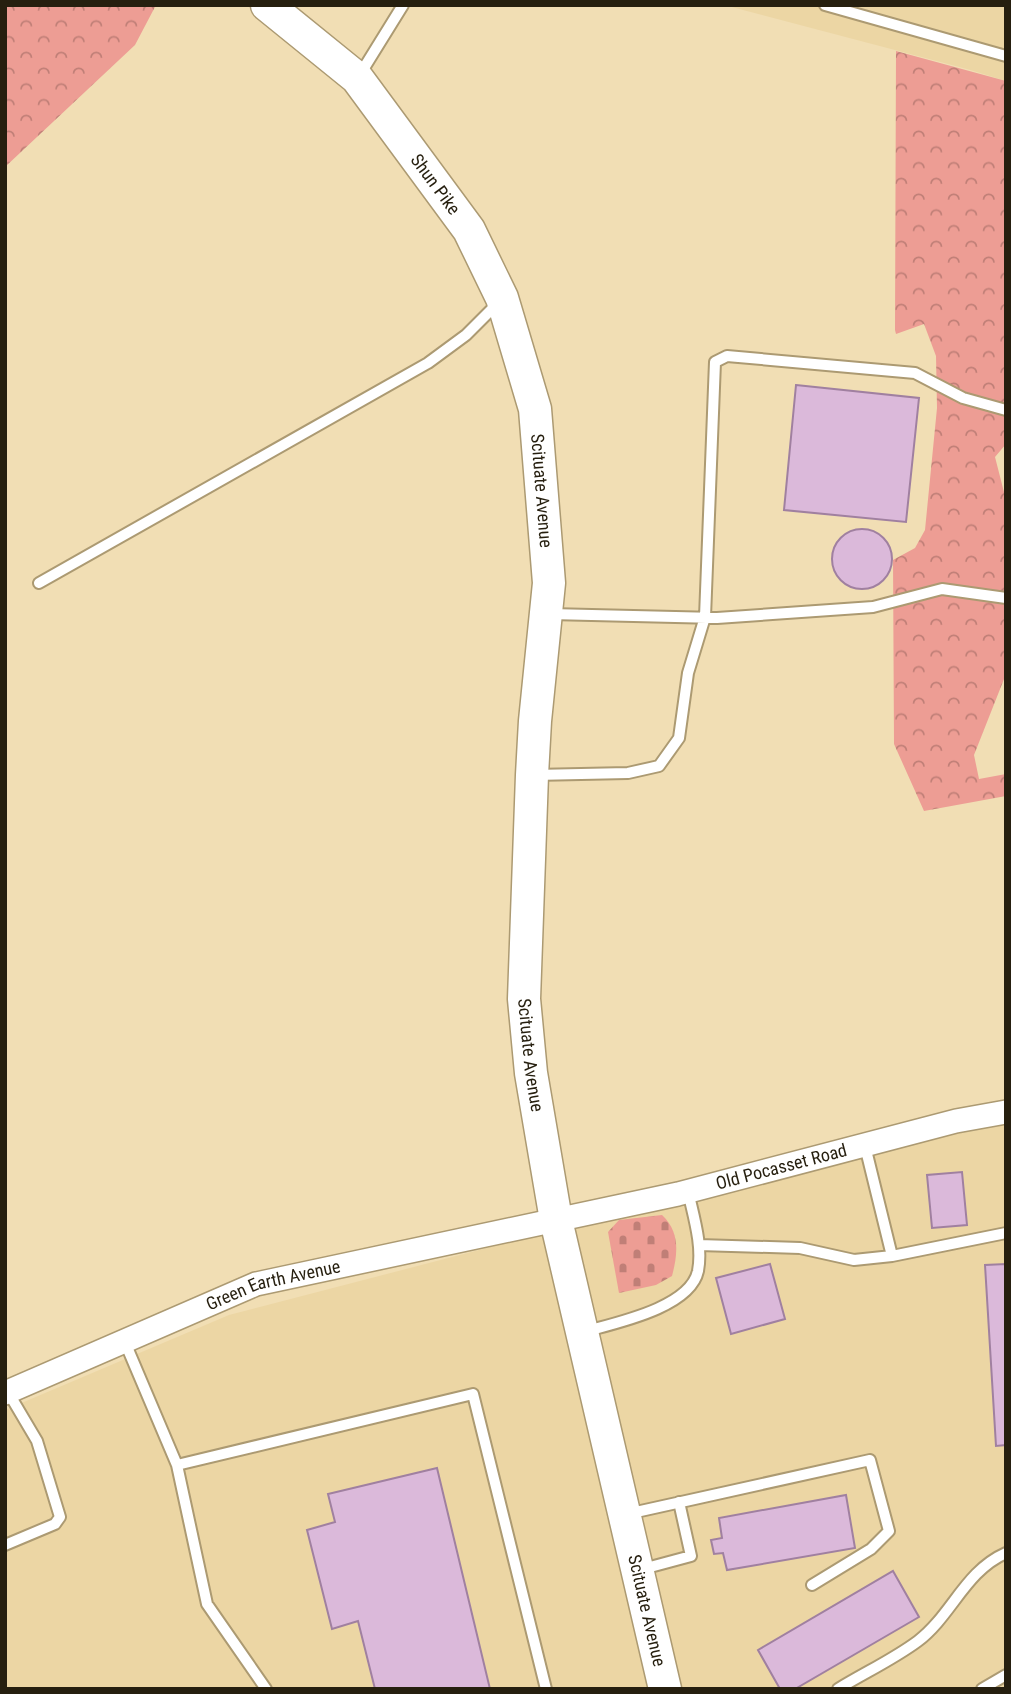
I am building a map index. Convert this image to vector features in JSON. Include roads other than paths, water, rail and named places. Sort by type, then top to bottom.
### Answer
[{"type":"main road","name":"Shun Pike","points":[[267,5],[357,78],[469,230],[502,298],[535,409]]},
{"type":"main road","name":"Scituate Avenue","points":[[535,409],[549,583],[532,775],[524,999],[530,1073],[556,1220],[665,1689]]},
{"type":"street","name":"Old Pocasset Road","points":[[556,1220],[688,1191],[956,1121],[1006,1112]]},
{"type":"street","name":"Green Earth Avenue","points":[[6,1392],[256,1284],[556,1220]]},
{"type":"lane","points":[[357,78],[403,5]]},
{"type":"lane","points":[[825,5],[1006,56]]},
{"type":"lane","points":[[39,583],[428,363],[466,335],[502,298]]},
{"type":"lane","points":[[532,775],[628,773],[659,766],[679,738],[688,673],[705,617],[715,362],[727,356],[915,373],[963,398],[1006,410]]},
{"type":"lane","points":[[546,614],[705,617],[873,607],[942,589],[1006,598]]},
{"type":"lane","points":[[865,1146],[892,1256]]},
{"type":"lane","points":[[581,1332],[649,1314],[691,1286],[698,1271],[699,1245],[688,1191]]},
{"type":"lane","points":[[699,1245],[800,1248],[854,1259],[892,1256],[1006,1233]]},
{"type":"lane","points":[[124,1340],[177,1465],[207,1604],[266,1689]]},
{"type":"lane","points":[[5,1545],[55,1524],[60,1517],[37,1441],[6,1392]]},
{"type":"lane","points":[[177,1465],[473,1394],[546,1689]]},
{"type":"lane","points":[[624,1515],[870,1460],[889,1531],[871,1549],[812,1585]]},
{"type":"lane","points":[[638,1570],[691,1556],[679,1502]]},
{"type":"lane","points":[[838,1689],[918,1641],[942,1616],[979,1569],[1006,1553]]},
{"type":"lane","points":[[982,1689],[1006,1675]]}]
